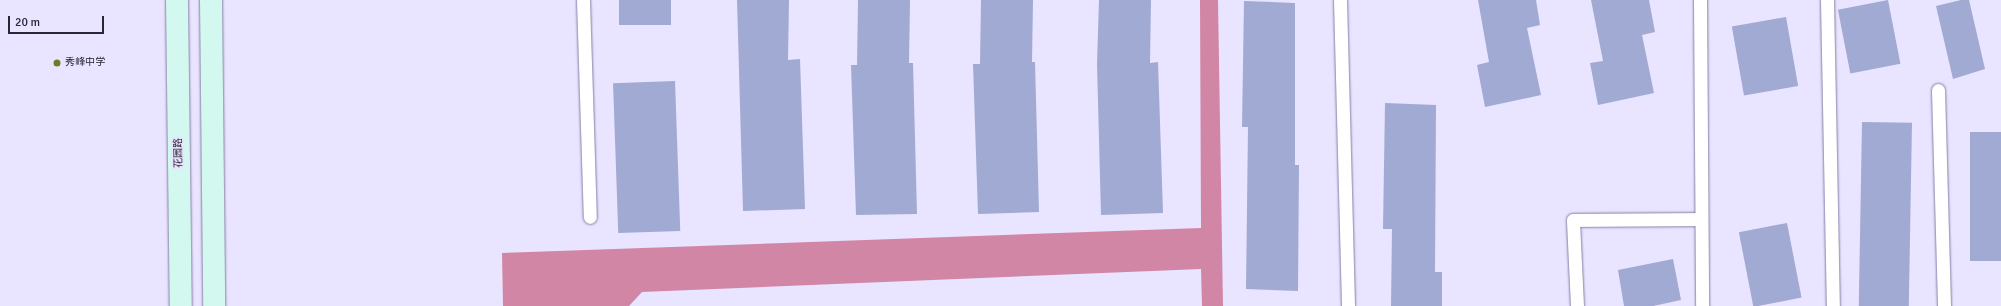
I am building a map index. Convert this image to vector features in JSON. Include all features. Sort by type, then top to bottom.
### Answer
[{"type":"main road","name":"花园路","points":[[177,0],[181,306]]},
{"type":"main road","points":[[211,0],[214,306]]},
{"type":"lane","points":[[583,0],[590,217]]},
{"type":"lane","points":[[1340,0],[1348,306]]},
{"type":"lane","points":[[1700,0],[1702,306]]},
{"type":"lane","points":[[1827,0],[1833,306]]},
{"type":"lane","points":[[1938,90],[1944,306]]},
{"type":"lane","points":[[1577,306],[1573,220],[1701,219]]},
{"type":"shaded area","points":[[1200,0],[1218,0],[1223,306],[1202,306],[1201,269],[642,292],[629,306],[503,306],[502,253],[1201,228]]},
{"type":"building","points":[[619,0],[671,0],[671,25],[619,25]]},
{"type":"building","points":[[737,0],[789,0],[788,60],[800,59],[805,209],[743,211]]},
{"type":"building","points":[[858,0],[910,0],[909,63],[913,63],[917,214],[856,215],[851,65],[857,65]]},
{"type":"building","points":[[981,0],[1033,0],[1032,62],[1035,62],[1039,212],[978,214],[973,64],[980,64]]},
{"type":"building","points":[[1099,0],[1151,0],[1150,63],[1158,62],[1163,213],[1101,215],[1097,64]]},
{"type":"building","points":[[1478,0],[1536,0],[1540,25],[1527,28],[1541,95],[1485,107],[1477,65],[1489,62]]},
{"type":"building","points":[[1591,0],[1649,0],[1655,32],[1642,35],[1654,93],[1598,105],[1590,63],[1603,61]]},
{"type":"building","points":[[1888,0],[1900,64],[1850,74],[1838,10]]},
{"type":"building","points":[[1961,0],[1969,0],[1985,69],[1953,79],[1936,6]]},
{"type":"building","points":[[1244,1],[1295,3],[1295,165],[1299,165],[1298,291],[1246,289],[1248,127],[1242,127]]},
{"type":"building","points":[[1786,17],[1798,86],[1744,95],[1732,27]]},
{"type":"building","points":[[675,81],[680,231],[618,233],[613,83]]},
{"type":"building","points":[[1385,103],[1436,105],[1435,272],[1442,272],[1442,306],[1391,306],[1392,229],[1383,229]]},
{"type":"building","points":[[1862,122],[1912,123],[1909,306],[1859,306]]},
{"type":"building","points":[[1970,132],[2001,132],[2001,261],[1970,261]]},
{"type":"building","points":[[1787,223],[1802,298],[1753,306],[1739,232]]},
{"type":"building","points":[[1673,259],[1681,300],[1653,306],[1624,306],[1618,270]]},
{"type":"place","name":"秀峰中学","points":[[57,63]]}]
